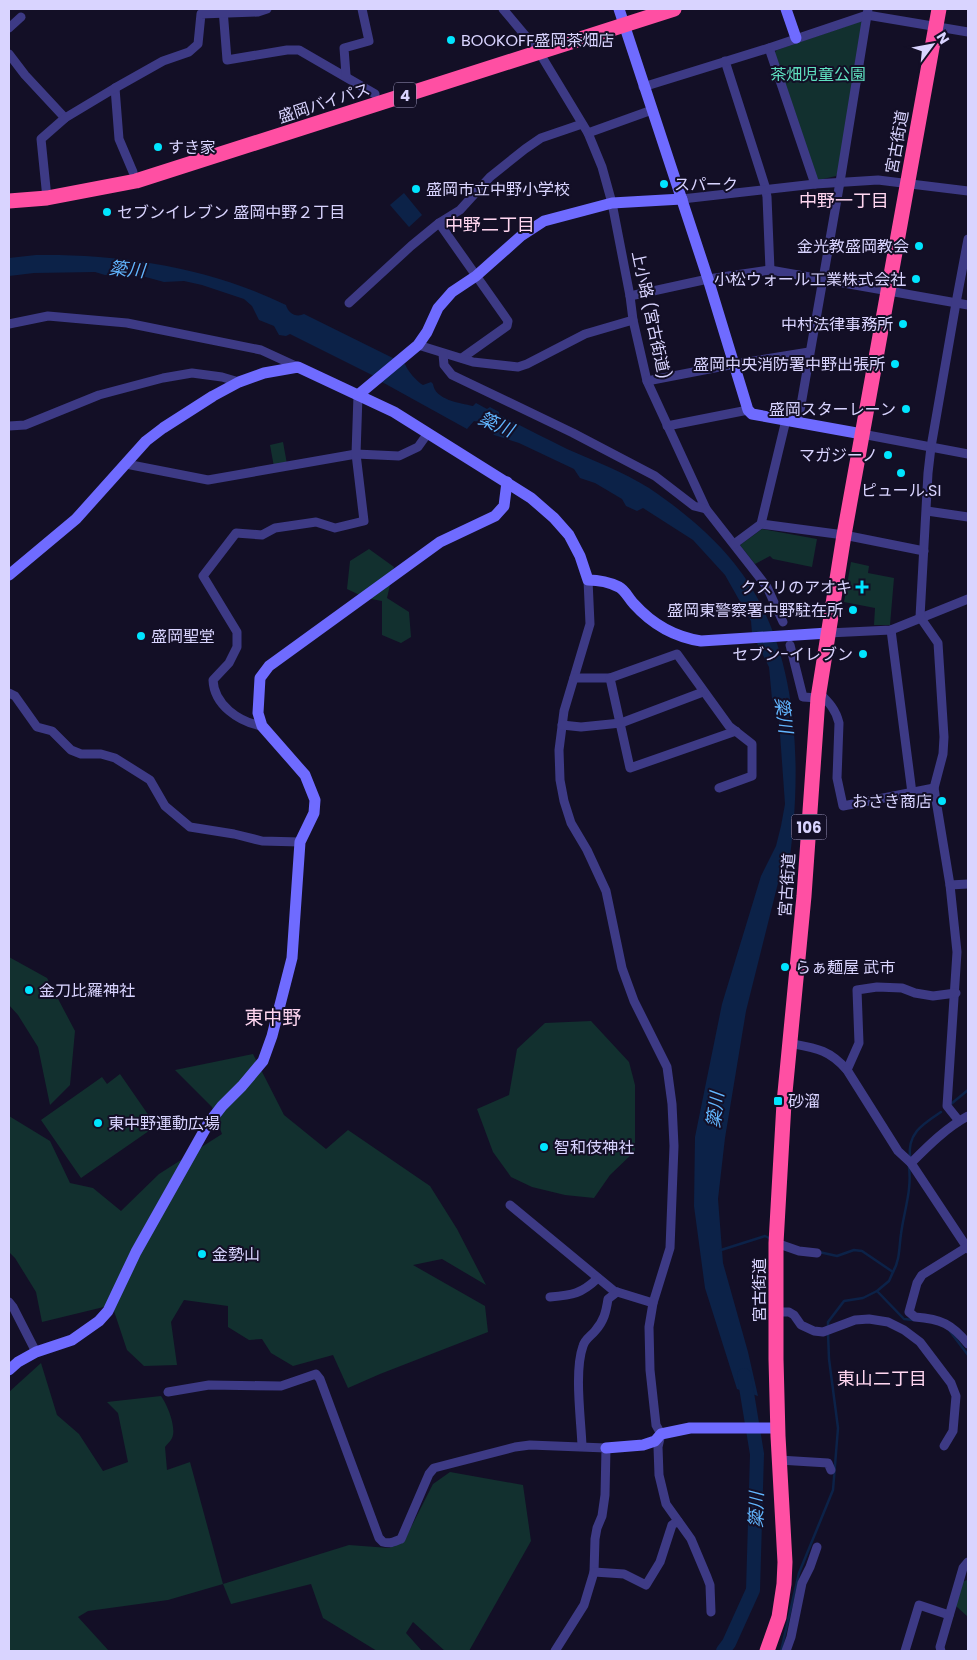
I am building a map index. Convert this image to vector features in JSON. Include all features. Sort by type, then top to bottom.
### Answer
[{"type":"highway","name":"盛岡バイパス","points":[[9,201],[136,181],[644,9]]},
{"type":"highway","name":"盛岡バイパス","points":[[621,16],[674,9]]},
{"type":"highway","name":"宮古街道","points":[[767,1651],[779,1617],[784,1584],[785,1562],[779,1460],[771,1428],[776,1312],[776,1243],[788,1043],[798,965],[804,896],[818,695],[844,535],[940,9]]},
{"type":"highway","name":"盛岡バイパス","points":[[9,193],[46,194],[133,172],[375,94],[536,47]]},
{"type":"street","points":[[46,194],[41,139],[66,118],[163,62],[189,52],[198,44],[200,14],[224,11],[258,12],[267,9]]},
{"type":"street","points":[[346,75],[344,48],[369,41],[362,9]]},
{"type":"street","name":"上小路 (宮古街道)","points":[[504,9],[536,47],[588,133],[602,167],[612,204],[633,320],[648,381],[706,509],[767,587],[783,622]]},
{"type":"street","points":[[786,9],[796,38]]},
{"type":"street","points":[[224,11],[227,60],[287,50],[299,50],[346,75],[375,94]]},
{"type":"street","points":[[643,87],[769,48],[868,12],[968,32]]},
{"type":"street","points":[[734,544],[761,524],[792,421],[809,352],[868,12]]},
{"type":"street","points":[[621,16],[708,279],[748,410],[752,414],[968,454]]},
{"type":"street","points":[[9,28],[21,17]]},
{"type":"street","points":[[769,48],[814,184]]},
{"type":"street","points":[[9,54],[25,75],[66,118]]},
{"type":"street","points":[[725,61],[765,190],[770,270]]},
{"type":"street","points":[[115,88],[119,139],[133,172]]},
{"type":"street","points":[[588,133],[652,110]]},
{"type":"street","points":[[349,303],[411,246],[439,223],[460,210],[490,177],[538,139],[582,124]]},
{"type":"street","points":[[262,726],[252,724],[237,717],[222,704],[214,691],[214,680],[229,663],[237,647],[236,632],[203,576],[236,533],[262,535],[274,528],[316,522],[335,528],[364,521],[356,454],[358,395],[413,349],[427,332],[438,308],[452,292],[476,276],[521,236],[544,221],[612,204],[682,199],[814,184],[878,180],[908,182],[968,191]]},
{"type":"street","points":[[439,223],[508,321],[507,326],[462,358]]},
{"type":"street","points":[[959,1121],[947,1106],[956,993],[957,952],[950,886],[934,788],[944,737],[938,643],[920,617],[931,447],[968,239]]},
{"type":"street","points":[[630,296],[708,279],[770,270],[968,305]]},
{"type":"street","points":[[9,324],[48,316],[127,323],[260,350],[394,412],[531,498],[554,518],[569,535],[580,556],[588,580],[590,624],[564,711],[559,750],[560,780],[571,823],[587,850],[606,891],[622,968],[634,1001],[667,1067],[672,1104],[674,1146],[670,1248],[653,1303],[649,1327],[650,1370],[656,1425],[660,1434],[658,1460],[660,1485],[666,1504],[691,1539],[710,1585],[711,1612]]},
{"type":"street","points":[[413,349],[462,358],[472,362],[518,367],[585,334],[633,320]]},
{"type":"street","points":[[648,381],[809,352]]},
{"type":"street","points":[[443,354],[444,365],[452,375],[573,433],[655,476],[694,506],[706,509]]},
{"type":"street","points":[[9,575],[76,519],[146,441],[163,428],[239,382],[264,373],[298,368]]},
{"type":"street","points":[[9,426],[25,425],[99,395],[163,378],[192,373],[222,376],[239,382]]},
{"type":"street","points":[[667,426],[748,410]]},
{"type":"street","points":[[126,464],[208,480],[356,454],[399,456],[418,447],[428,434]]},
{"type":"street","points":[[9,1370],[18,1362],[36,1352],[72,1340],[98,1321],[108,1311],[136,1252],[208,1124],[263,1061],[280,1009],[292,958],[300,842],[314,812],[315,800],[305,775],[262,726],[258,713],[260,678],[268,666],[440,542],[495,516],[504,506],[507,482]]},
{"type":"street","points":[[926,510],[968,517]]},
{"type":"street","points":[[761,524],[844,535],[924,551]]},
{"type":"street","points":[[588,580],[610,583],[621,588],[650,619],[666,630],[684,639],[701,641],[891,630],[968,599]]},
{"type":"street","points":[[891,630],[912,793]]},
{"type":"street","points":[[790,645],[803,698],[818,695],[830,704],[837,716],[839,723],[837,778],[843,806],[934,788]]},
{"type":"street","points":[[574,678],[610,678],[676,654],[729,726],[752,744],[752,776],[719,788]]},
{"type":"street","points":[[610,678],[622,723],[630,768],[736,731]]},
{"type":"street","points":[[562,726],[582,727],[622,723],[703,692]]},
{"type":"street","points":[[9,693],[15,696],[37,727],[52,730],[70,750],[80,754],[101,754],[115,758],[150,780],[165,806],[190,826],[262,841],[300,842]]},
{"type":"street","points":[[950,886],[968,884]]},
{"type":"street","points":[[847,1070],[859,1043],[857,990],[877,987],[902,988],[915,993],[934,996],[956,993]]},
{"type":"street","points":[[788,1043],[826,1051],[838,1059],[847,1070],[898,1151],[911,1163],[968,1248],[922,1275],[917,1283],[909,1312],[915,1317],[933,1318],[946,1323],[968,1344]]},
{"type":"street","points":[[911,1163],[926,1148],[968,1116]]},
{"type":"street","points":[[510,1205],[617,1292],[653,1303]]},
{"type":"street","points":[[776,1243],[817,1253]]},
{"type":"street","points":[[550,1297],[578,1294],[598,1278]]},
{"type":"street","points":[[582,1446],[579,1374],[581,1355],[586,1340],[596,1330],[607,1313],[608,1300],[617,1292]]},
{"type":"street","points":[[9,1302],[36,1352]]},
{"type":"street","points":[[776,1312],[789,1312],[794,1315],[800,1325],[822,1332],[854,1320],[869,1319],[888,1322],[904,1330],[920,1342],[951,1383],[956,1396],[952,1431],[944,1446]]},
{"type":"street","points":[[168,1392],[208,1385],[281,1386],[316,1374],[379,1538],[386,1543],[401,1539],[429,1474],[434,1468],[515,1447],[530,1445],[606,1448],[643,1445],[655,1441],[660,1434],[690,1428],[771,1428]]},
{"type":"street","points":[[554,1651],[584,1605],[594,1572],[595,1539],[602,1516],[605,1495],[606,1448]]},
{"type":"street","points":[[779,1460],[828,1463],[831,1470]]},
{"type":"street","points":[[594,1572],[624,1574],[646,1585],[660,1562],[672,1525],[678,1521]]},
{"type":"street","points":[[786,1651],[791,1637],[802,1583],[817,1547]]},
{"type":"street","points":[[941,1651],[940,1648],[949,1615],[966,1568]]},
{"type":"street","points":[[905,1651],[918,1605],[949,1615]]},
{"type":"green space","name":"茶畑児童公園","points":[[861,21],[863,23],[838,172],[836,176],[819,180],[815,176],[774,53],[777,50]]},
{"type":"green space","points":[[283,442],[287,464],[274,467],[270,445]]},
{"type":"green space","points":[[762,529],[817,539],[812,567],[773,559],[770,556],[755,564],[740,545]]},
{"type":"green space","points":[[369,549],[394,567],[387,598],[409,612],[411,637],[401,643],[382,635],[382,601],[366,598],[347,589],[350,561]]},
{"type":"green space","points":[[851,562],[869,566],[868,573],[894,578],[890,625],[874,625],[875,608],[844,602]]},
{"type":"green space","points":[[9,957],[47,978],[75,1031],[70,1085],[50,1105],[38,1047],[18,1015],[9,1005]]},
{"type":"green space","points":[[591,1021],[629,1062],[635,1085],[635,1151],[610,1175],[594,1198],[565,1195],[532,1187],[511,1177],[493,1152],[477,1109],[509,1095],[517,1049],[545,1023]]},
{"type":"green space","points":[[253,1054],[284,1115],[326,1149],[348,1130],[430,1186],[457,1229],[486,1285],[442,1259],[413,1265],[485,1306],[488,1332],[348,1388],[333,1355],[293,1366],[271,1353],[262,1339],[249,1340],[228,1327],[228,1306],[184,1300],[171,1322],[177,1365],[144,1366],[127,1350],[112,1305],[42,1322],[36,1292],[15,1258],[9,1252],[9,1116],[50,1141],[70,1183],[93,1188],[121,1211],[159,1174],[222,1134],[212,1107],[175,1070]]},
{"type":"green space","name":"東中野運動広場","points":[[120,1074],[156,1126],[81,1178],[41,1120],[102,1077],[107,1084]]},
{"type":"green space","points":[[41,1363],[57,1415],[79,1434],[103,1471],[128,1462],[118,1413],[107,1402],[161,1396],[168,1410],[173,1428],[172,1438],[165,1447],[167,1470],[190,1462],[223,1584],[168,1600],[88,1611],[78,1617],[109,1651],[9,1651],[9,1392]]},
{"type":"green space","points":[[450,1472],[523,1485],[531,1541],[469,1651],[445,1651],[413,1622],[406,1633],[422,1651],[377,1651],[323,1618],[311,1584],[231,1604],[223,1584],[349,1545],[389,1548],[404,1541],[433,1484]]},
{"type":"green space","points":[[967,1580],[968,1617],[956,1606],[962,1582]]},
{"type":"water","points":[[404,193],[422,215],[409,227],[390,205]]},
{"type":"water","points":[[36,255],[100,257],[164,265],[226,281],[286,305],[293,314],[304,314],[405,364],[418,381],[423,385],[431,382],[438,394],[443,397],[473,406],[476,403],[487,409],[490,407],[499,412],[499,415],[649,488],[683,513],[715,542],[734,563],[756,596],[773,632],[784,670],[792,710],[795,751],[793,832],[788,871],[779,879],[746,1011],[725,1138],[718,1199],[723,1263],[748,1352],[758,1396],[737,1389],[705,1288],[694,1206],[695,1137],[722,1004],[761,876],[776,846],[785,804],[779,720],[772,699],[769,667],[752,633],[751,621],[725,575],[693,540],[643,508],[637,511],[626,506],[622,499],[595,483],[580,478],[574,469],[519,443],[494,435],[492,432],[497,429],[474,421],[467,429],[372,375],[290,334],[286,336],[279,335],[274,326],[259,320],[252,306],[244,299],[184,281],[164,282],[142,276],[118,273],[105,275],[95,272],[34,273],[9,276],[9,258]]},
{"type":"waterway","points":[[951,1104],[968,1090]]},
{"type":"waterway","points":[[910,1158],[911,1142],[918,1130],[941,1112]]},
{"type":"waterway","points":[[893,1272],[898,1258],[909,1192],[909,1167]]},
{"type":"waterway","points":[[721,1250],[765,1236],[769,1238]]},
{"type":"waterway","points":[[819,1252],[837,1256],[854,1250],[862,1251],[893,1272],[889,1281],[877,1291],[904,1319],[913,1320]]},
{"type":"waterway","points":[[828,1327],[828,1322],[844,1301],[863,1298],[877,1291]]},
{"type":"waterway","points":[[949,1330],[968,1355]]},
{"type":"waterway","points":[[781,1651],[799,1573],[833,1490],[838,1428],[829,1359],[828,1333]]},
{"type":"waterway","name":"簗川","points":[[723,1651],[729,1643],[753,1590],[757,1454],[744,1375]]},
{"type":"place","name":"BOOKOFF盛岡茶畑店","points":[[451,40]]},
{"type":"place","name":"すき家","points":[[158,147]]},
{"type":"place","name":"スパーク","points":[[664,184]]},
{"type":"place","name":"盛岡市立中野小学校","points":[[416,189]]},
{"type":"place","name":"セブンイレブン 盛岡中野２丁目","points":[[107,212]]},
{"type":"place","name":"金光教盛岡教会","points":[[919,246]]},
{"type":"place","name":"小松ウォール工業株式会社","points":[[916,279]]},
{"type":"place","name":"中村法律事務所","points":[[903,324]]},
{"type":"place","name":"盛岡中央消防署中野出張所","points":[[895,364]]},
{"type":"place","name":"盛岡スターレーン","points":[[906,409]]},
{"type":"place","name":"マガジーノ","points":[[888,455]]},
{"type":"place","name":"ピュール.SI","points":[[901,473]]},
{"type":"place","name":"クスリのアオキ","points":[[862,587]]},
{"type":"place","name":"盛岡東警察署中野駐在所","points":[[853,610]]},
{"type":"place","name":"盛岡聖堂","points":[[141,636]]},
{"type":"place","name":"セブン-イレブン","points":[[863,654]]},
{"type":"place","name":"おさき商店","points":[[942,801]]},
{"type":"place","name":"らぁ麺屋 武市","points":[[785,967]]},
{"type":"place","name":"金刀比羅神社","points":[[29,990]]},
{"type":"place","name":"砂溜","points":[[778,1101]]},
{"type":"place","name":"東中野運動広場","points":[[98,1123]]},
{"type":"place","name":"智和伎神社","points":[[544,1147]]},
{"type":"place","name":"金勢山","points":[[202,1254]]},
{"type":"district","name":"中野一丁目","points":[[844,200]]},
{"type":"district","name":"中野二丁目","points":[[490,224]]},
{"type":"district","name":"東中野","points":[[273,1017]]},
{"type":"district","name":"東山二丁目","points":[[882,1378]]}]
